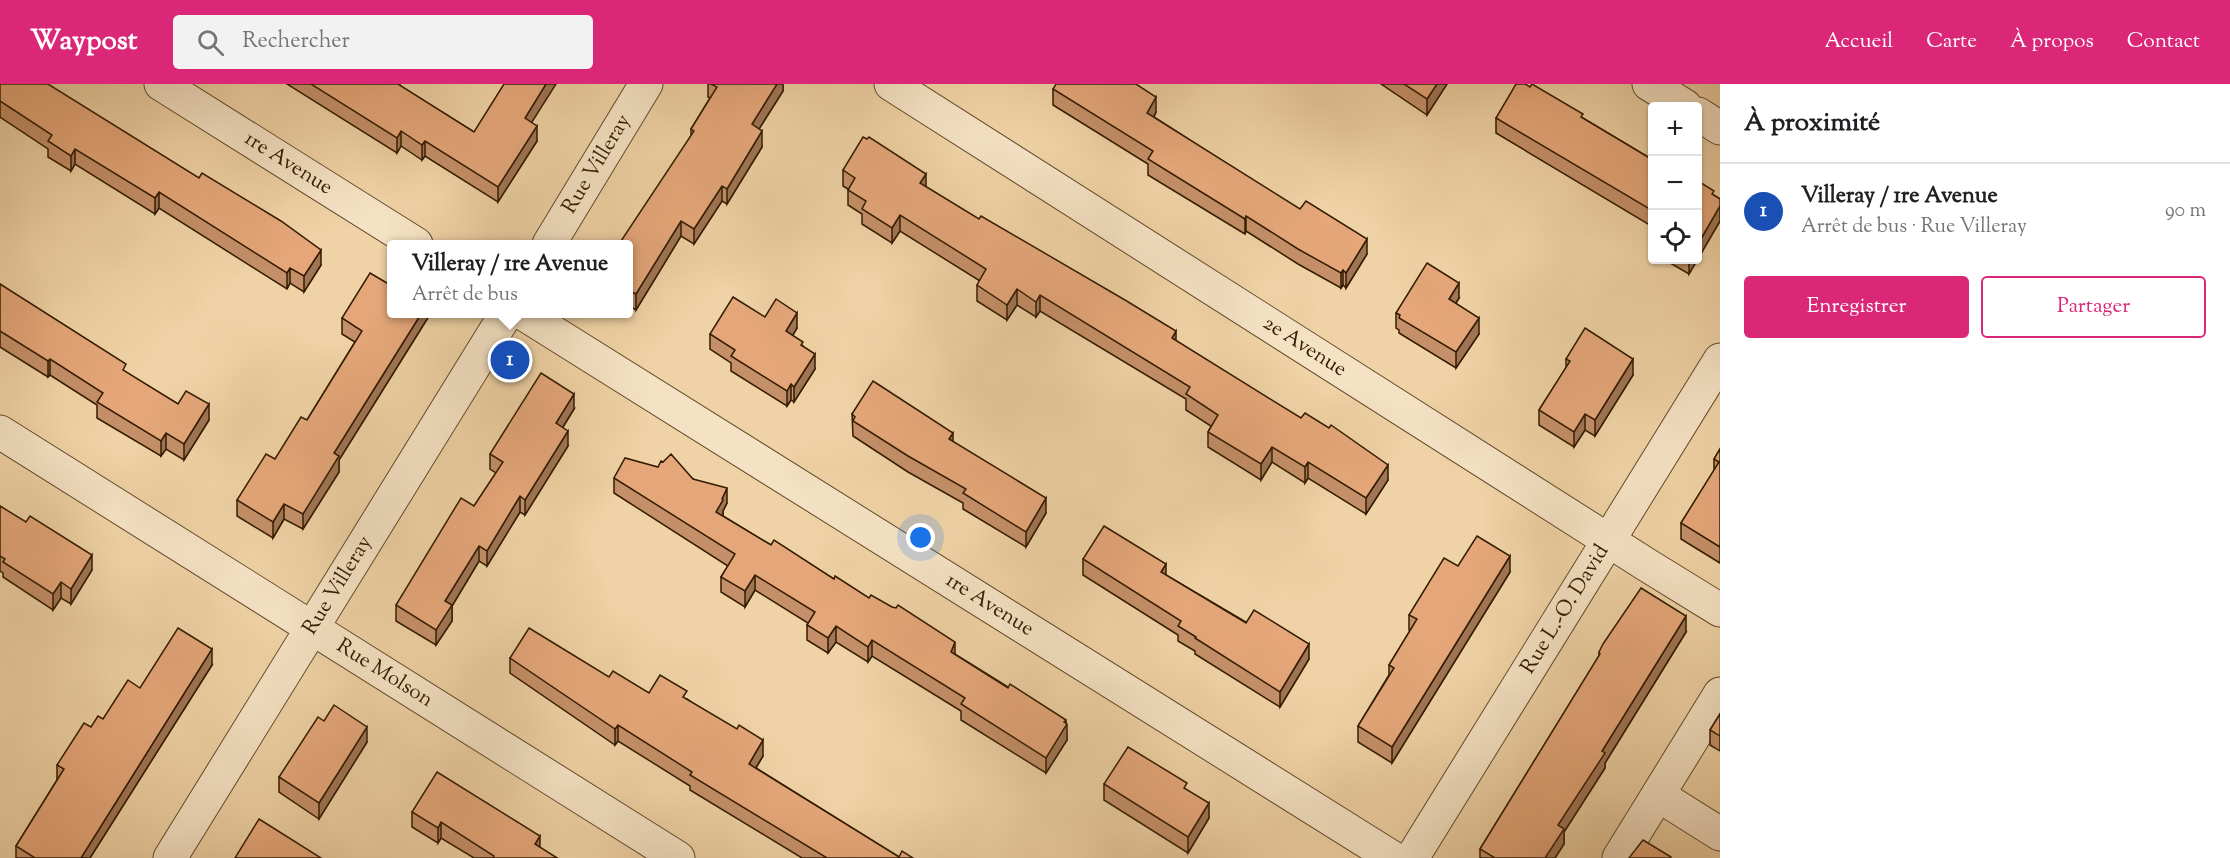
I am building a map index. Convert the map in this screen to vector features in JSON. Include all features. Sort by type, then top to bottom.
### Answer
[{"type":"street","name":"1re Avenue","points":[[161,84],[410,240]]},
{"type":"street","name":"Rue Villeray","points":[[551,240],[646,84]]},
{"type":"street","name":"2e Avenue","points":[[891,84],[1720,610]]},
{"type":"street","points":[[1648,84],[1678,102]]},
{"type":"street","points":[[1702,117],[1720,128]]},
{"type":"street","name":"Rue Villeray","points":[[170,858],[504,318]]},
{"type":"street","name":"1re Avenue","points":[[530,318],[1393,858]]},
{"type":"street","name":"Rue L.-O. David","points":[[1412,858],[1720,360]]},
{"type":"street","name":"Rue Molson","points":[[0,432],[678,858]]},
{"type":"street","points":[[1619,858],[1720,694]]},
{"type":"street","points":[[1658,795],[1720,834]]},
{"type":"building","points":[[0,84],[48,84],[199,178],[202,173],[281,221],[321,250],[304,276],[290,268],[287,273],[159,192],[155,198],[75,149],[71,156],[48,141],[52,135],[0,101]]},
{"type":"building","points":[[311,84],[398,84],[474,132],[504,84],[546,84],[525,118],[537,126],[498,187],[425,141],[422,145],[401,131],[397,138]]},
{"type":"building","points":[[711,84],[777,84],[752,124],[762,131],[727,189],[722,186],[694,229],[681,221],[636,294],[633,292],[633,240],[622,240],[694,131],[691,129],[717,87]]},
{"type":"building","points":[[1056,84],[1136,84],[1156,97],[1147,113],[1300,209],[1306,201],[1367,239],[1346,273],[1343,270],[1341,273],[1246,216],[1245,219],[1148,159],[1153,151],[1053,89]]},
{"type":"building","points":[[1404,84],[1437,84],[1427,99]]},
{"type":"building","points":[[1516,84],[1525,84],[1530,87],[1532,84],[1583,114],[1581,117],[1648,157],[1648,208],[1496,118]]},
{"type":"building","points":[[863,137],[867,139],[869,137],[926,174],[920,183],[979,219],[981,216],[1125,300],[1176,331],[1172,338],[1301,418],[1305,413],[1329,428],[1331,425],[1388,465],[1366,498],[1308,462],[1305,467],[1272,447],[1261,464],[1208,432],[1218,415],[1186,394],[1190,387],[1040,295],[1036,302],[1017,289],[1007,305],[977,285],[986,269],[900,215],[892,228],[862,209],[866,201],[848,190],[855,178],[843,170]]},
{"type":"building","points":[[1702,184],[1714,191],[1712,194],[1720,199],[1720,206],[1702,237]]},
{"type":"building","points":[[1427,263],[1459,283],[1449,299],[1479,318],[1456,352],[1399,318],[1400,315],[1396,313]]},
{"type":"building","points":[[370,273],[387,283],[387,318],[418,318],[334,453],[339,456],[303,514],[284,504],[273,522],[237,500],[266,454],[275,459],[301,417],[307,420],[362,331],[342,318]]},
{"type":"building","points":[[0,284],[126,364],[123,370],[178,404],[186,391],[209,404],[184,444],[166,433],[161,441],[97,402],[103,393],[0,331]]},
{"type":"building","points":[[733,297],[765,317],[776,299],[797,313],[786,331],[803,342],[801,345],[815,354],[794,387],[791,384],[787,391],[731,356],[735,350],[710,334]]},
{"type":"building","points":[[1585,328],[1633,359],[1595,420],[1585,414],[1574,432],[1539,410],[1570,361],[1566,359]]},
{"type":"building","points":[[541,373],[574,394],[556,423],[568,431],[525,500],[520,496],[487,551],[479,546],[445,601],[452,605],[436,630],[396,605],[461,498],[474,506],[503,462],[490,454]]},
{"type":"building","points":[[873,381],[953,433],[949,439],[1046,498],[1026,532],[963,493],[966,489],[853,421],[855,417],[852,414]]},
{"type":"building","points":[[1720,449],[1720,547],[1681,523],[1719,462],[1714,459]]},
{"type":"building","points":[[671,454],[693,479],[727,488],[716,512],[771,545],[774,540],[834,579],[835,576],[869,598],[871,595],[896,608],[898,605],[955,642],[951,652],[1008,688],[1010,684],[1066,720],[1064,722],[1067,724],[1046,758],[961,704],[965,698],[872,640],[868,647],[836,626],[828,638],[807,625],[815,612],[755,575],[745,591],[721,577],[735,554],[614,478],[625,458],[658,467],[661,461],[663,462]]},
{"type":"building","points":[[0,506],[26,522],[30,516],[92,555],[71,589],[61,582],[53,594],[3,562],[5,559],[0,556]]},
{"type":"building","points":[[1104,526],[1166,564],[1161,572],[1246,623],[1254,610],[1309,644],[1280,692],[1178,626],[1181,621],[1083,559]]},
{"type":"building","points":[[1477,536],[1510,556],[1392,747],[1358,726],[1394,668],[1389,665],[1417,619],[1409,615],[1444,558],[1458,566]]},
{"type":"building","points":[[1641,588],[1686,616],[1602,751],[1605,753],[1558,825],[1564,829],[1545,858],[1495,858],[1480,849],[1600,654],[1603,644]]},
{"type":"building","points":[[178,628],[212,649],[81,858],[35,858],[16,846],[64,769],[57,765],[84,723],[91,727],[98,716],[103,719],[128,680],[140,688]]},
{"type":"building","points":[[529,628],[609,677],[613,671],[649,693],[660,675],[687,691],[683,697],[737,729],[739,725],[763,740],[749,764],[899,857],[902,851],[913,858],[827,858],[690,775],[692,772],[618,725],[615,729],[510,658]]},
{"type":"building","points":[[334,705],[367,727],[319,803],[279,777],[318,717],[324,721]]},
{"type":"building","points":[[1720,714],[1720,736],[1710,730]]},
{"type":"building","points":[[1128,747],[1187,783],[1184,788],[1209,803],[1188,837],[1104,784]]},
{"type":"building","points":[[437,772],[540,836],[535,844],[557,858],[493,858],[494,856],[441,822],[438,828],[412,812]]},
{"type":"building","points":[[259,819],[321,858],[235,858]]},
{"type":"building","points":[[1643,840],[1671,857],[1671,858],[1629,858]]},
{"type":"place","name":"Villeray / 1re Avenue","points":[[510,360]]}]
